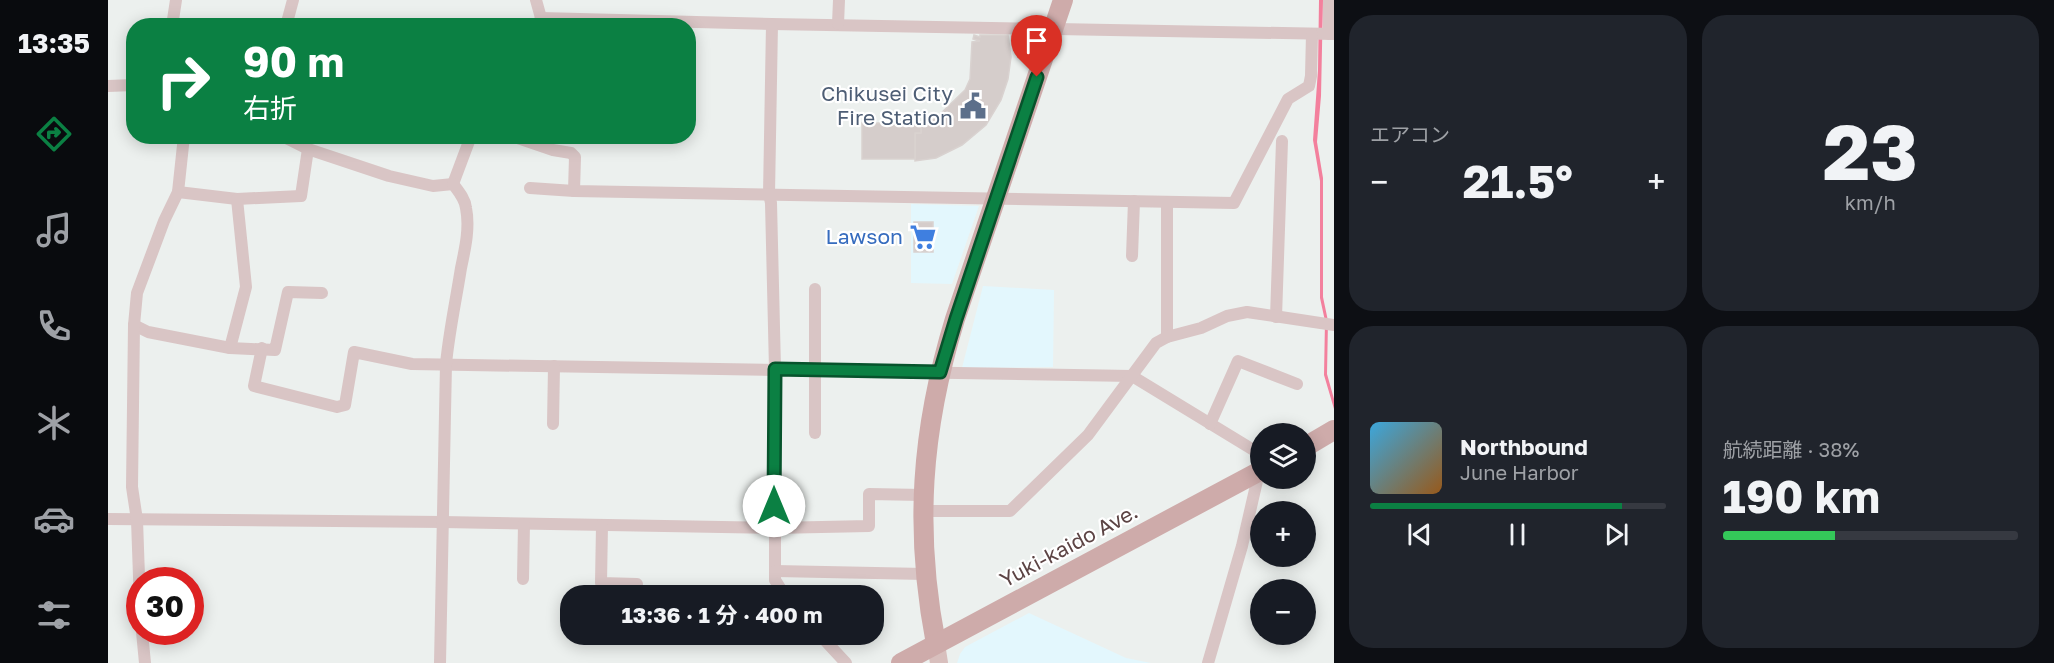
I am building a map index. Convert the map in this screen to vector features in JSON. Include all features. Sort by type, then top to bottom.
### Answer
[{"type":"main road","points":[[937,654],[925,574],[923,503],[928,436],[940,372],[1063,0]]},
{"type":"main road","points":[[1316,441],[1334,430]]},
{"type":"main road","name":"Yuki-kaido Ave.","points":[[901,663],[937,654],[1250,477]]},
{"type":"street","points":[[173,18],[176,0]]},
{"type":"street","points":[[288,18],[293,0]]},
{"type":"street","points":[[536,0],[538,18]]},
{"type":"street","points":[[838,24],[839,0]]},
{"type":"street","points":[[531,188],[574,191],[1234,203],[1288,99],[1309,86],[1323,34],[1329,0]]},
{"type":"street","points":[[696,23],[1323,34]]},
{"type":"street","points":[[772,24],[769,194],[775,369],[775,580],[778,585]]},
{"type":"street","points":[[108,86],[126,85]]},
{"type":"street","points":[[1276,317],[1282,141]]},
{"type":"street","points":[[139,567],[137,520],[132,487],[134,325],[137,293],[164,221],[178,192],[183,144]]},
{"type":"street","points":[[298,144],[389,176],[433,186],[453,184]]},
{"type":"street","points":[[453,184],[468,144]]},
{"type":"street","points":[[535,144],[571,153],[575,157],[574,191]]},
{"type":"street","points":[[178,192],[237,199],[301,196],[308,149]]},
{"type":"street","points":[[440,663],[446,364],[468,220],[466,206],[453,184]]},
{"type":"street","points":[[230,348],[246,287],[237,199]]},
{"type":"street","points":[[1132,256],[1134,201]]},
{"type":"street","points":[[1167,202],[1167,337]]},
{"type":"street","points":[[815,289],[815,433]]},
{"type":"street","points":[[134,325],[148,332],[230,348],[275,350],[288,292],[322,293]]},
{"type":"street","points":[[108,519],[774,528],[869,526],[869,494],[923,503],[1010,511],[1088,435],[1156,343],[1167,337],[1201,328],[1227,316],[1247,312],[1329,325]]},
{"type":"street","points":[[262,348],[254,386],[337,407],[345,405],[354,352],[412,364],[1132,376],[1250,448]]},
{"type":"street","points":[[1210,424],[1238,361],[1297,384]]},
{"type":"street","points":[[553,424],[554,366]]},
{"type":"street","points":[[1208,663],[1242,546],[1255,489]]},
{"type":"street","points":[[523,579],[524,524]]},
{"type":"street","points":[[602,525],[601,583],[637,584]]},
{"type":"street","points":[[775,571],[925,574]]},
{"type":"street","points":[[143,645],[145,663]]},
{"type":"street","points":[[829,645],[846,663]]},
{"type":"shaded area","points":[[1319,0],[1323,0],[1321,96],[1317,142],[1323,178],[1323,297],[1328,321],[1327,374],[1334,399],[1334,409],[1324,375],[1325,321],[1320,298],[1320,181],[1313,140],[1318,70]]},
{"type":"shaded area","points":[[911,204],[979,206],[952,284],[911,283]]},
{"type":"shaded area","points":[[983,286],[1054,290],[1053,367],[962,368]]},
{"type":"shaded area","points":[[1029,613],[1126,658],[1151,663],[957,663],[965,647]]},
{"type":"building","points":[[974,35],[980,37],[980,35],[1008,35],[1011,57],[1008,79],[1001,100],[986,125],[962,145],[936,158],[915,161],[915,133],[921,133],[921,123],[935,119],[965,90],[970,79],[972,42],[980,41],[973,39]]},
{"type":"building","points":[[862,123],[921,123],[921,133],[915,133],[915,159],[862,159]]},
{"type":"building","name":"Lawson","points":[[914,222],[933,222],[933,252],[914,252]]},
{"type":"place","name":"Chikusei City Fire Station","points":[[973,106]]},
{"type":"place","name":"Lawson","points":[[923,237]]},
{"type":"route","points":[[774,506],[775,369],[940,372],[1037,77]]}]
